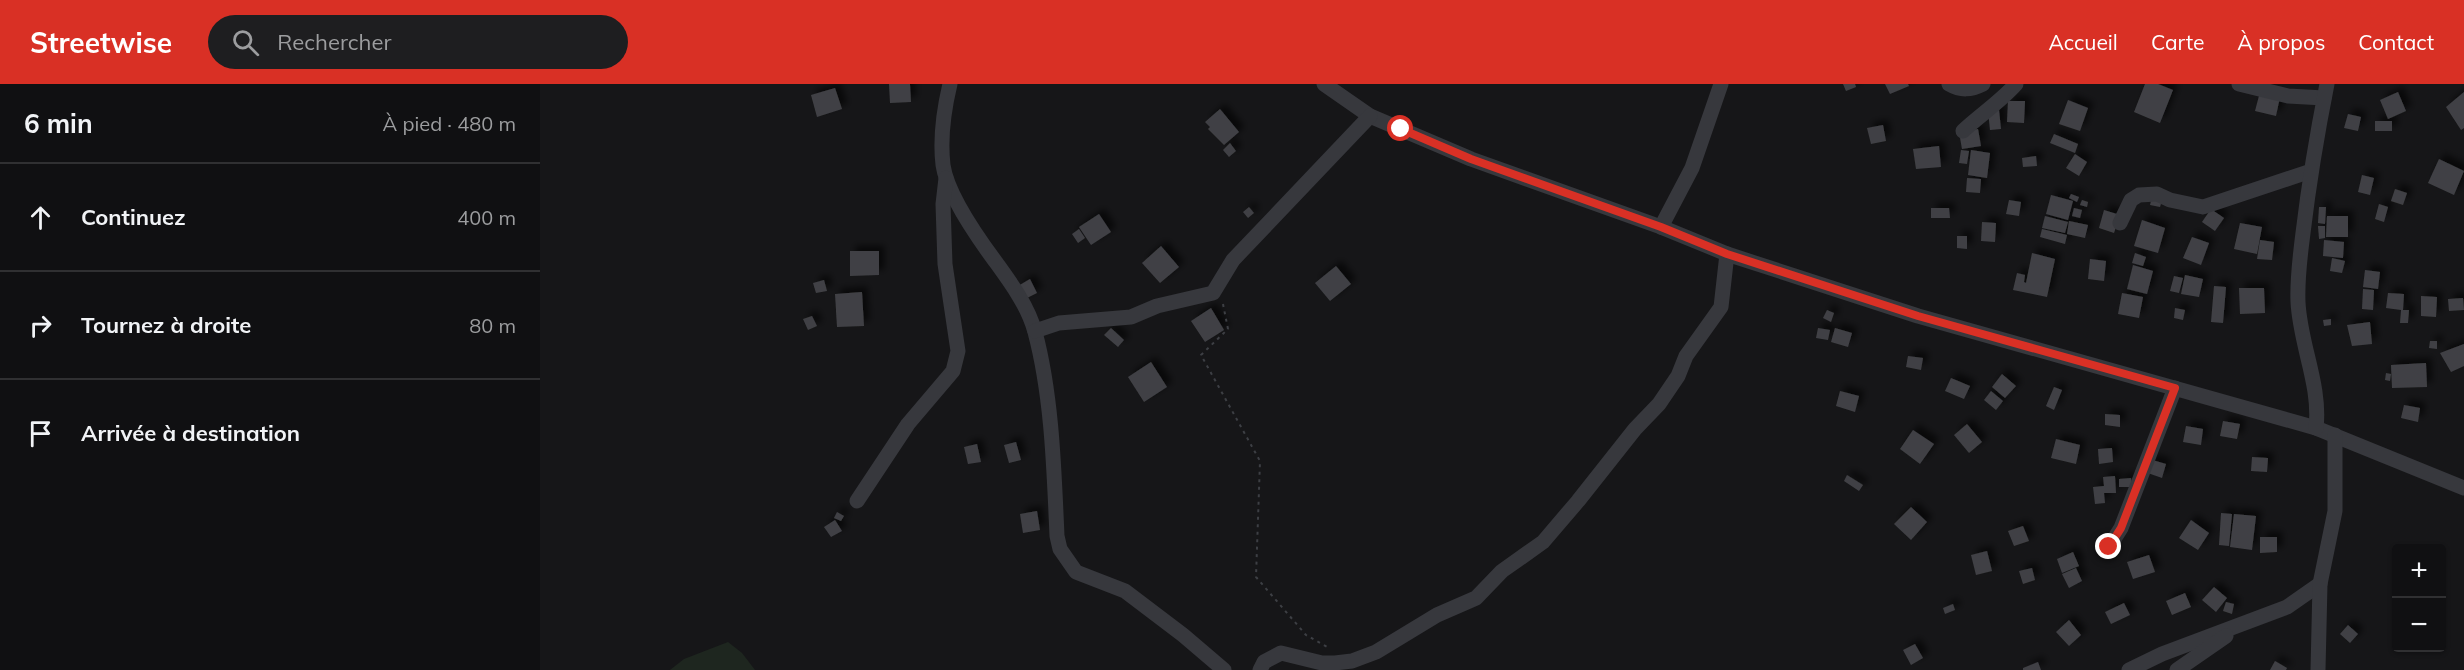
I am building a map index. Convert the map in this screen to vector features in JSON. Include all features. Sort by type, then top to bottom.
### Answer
[{"type":"street","points":[[950,84],[943,166],[946,178],[983,244],[1025,307],[1035,331],[1050,425],[1057,536],[1068,564],[1076,572],[1125,591],[1141,601],[1224,670]]},
{"type":"street","points":[[1324,84],[1370,116],[1471,159],[1661,227],[1727,254],[1918,316],[2316,428],[2464,488]]},
{"type":"street","points":[[1661,227],[1692,168],[1720,84]]},
{"type":"street","points":[[1949,84],[1958,89],[1969,89],[1983,84]]},
{"type":"street","points":[[1963,131],[1987,108],[2004,98],[2016,84]]},
{"type":"street","points":[[2239,84],[2288,96],[2326,91],[2311,171],[2297,288],[2299,319],[2316,390],[2318,414],[2316,428]]},
{"type":"street","points":[[1035,331],[1059,323],[1131,317],[1157,306],[1213,293],[1220,285],[1233,260],[1370,116]]},
{"type":"street","points":[[2120,223],[2131,200],[2139,195],[2157,194],[2170,200],[2203,207],[2311,171]]},
{"type":"street","points":[[858,501],[908,424],[953,371],[957,361],[958,351],[951,315],[943,230],[946,178]]},
{"type":"street","points":[[1260,670],[1264,662],[1281,653],[1322,663],[1352,661],[1376,652],[1437,615],[1476,598],[1502,571],[1543,542],[1635,429],[1659,404],[1678,376],[1686,356],[1721,307],[1727,254]]},
{"type":"street","points":[[2109,547],[2121,528],[2175,388]]},
{"type":"street","points":[[2318,670],[2320,584],[2335,511],[2335,435]]},
{"type":"street","points":[[2129,670],[2162,654],[2287,607],[2320,584]]},
{"type":"street","points":[[2177,670],[2246,624]]},
{"type":"path","points":[[1220,285],[1228,329],[1201,355],[1260,461],[1256,577],[1306,635],[1352,661]]},
{"type":"shaded area","points":[[728,642],[742,653],[755,670],[670,670],[684,659]]},
{"type":"building","points":[[889,84],[910,84],[911,102],[890,103]]},
{"type":"building","points":[[1843,84],[1855,84],[1856,87],[1846,91]]},
{"type":"building","points":[[1885,84],[1908,84],[1909,86],[1890,94]]},
{"type":"building","points":[[2145,84],[2158,84],[2173,90],[2160,123],[2134,112]]},
{"type":"building","points":[[835,88],[842,109],[817,117],[811,95]]},
{"type":"building","points":[[2260,92],[2280,97],[2276,116],[2255,111]]},
{"type":"building","points":[[2398,92],[2406,111],[2388,119],[2380,100]]},
{"type":"building","points":[[2464,92],[2464,128],[2461,130],[2446,107]]},
{"type":"building","points":[[2068,100],[2088,108],[2080,131],[2059,124]]},
{"type":"building","points":[[2008,101],[2025,101],[2024,123],[2007,122]]},
{"type":"building","points":[[1220,109],[1239,132],[1224,145],[1208,129],[1210,127],[1205,122]]},
{"type":"building","points":[[1999,110],[2001,129],[1990,130],[1988,111]]},
{"type":"building","points":[[2348,114],[2361,117],[2358,131],[2344,128]]},
{"type":"building","points":[[2375,121],[2392,121],[2392,131],[2375,131]]},
{"type":"building","points":[[1883,125],[1886,141],[1871,144],[1867,128]]},
{"type":"building","points":[[1978,129],[1981,146],[1962,149],[1959,132]]},
{"type":"building","points":[[2054,134],[2078,144],[2075,153],[2050,143]]},
{"type":"building","points":[[1230,143],[1236,151],[1229,157],[1223,150]]},
{"type":"building","points":[[1939,146],[1941,167],[1916,169],[1913,149]]},
{"type":"building","points":[[1961,150],[1969,151],[1967,164],[1959,163]]},
{"type":"building","points":[[1971,150],[1990,153],[1987,178],[1968,175]]},
{"type":"building","points":[[2075,154],[2087,162],[2079,176],[2066,168]]},
{"type":"building","points":[[2036,156],[2037,166],[2023,167],[2022,158]]},
{"type":"building","points":[[2439,159],[2464,171],[2454,195],[2428,183]]},
{"type":"building","points":[[2362,175],[2374,178],[2370,195],[2358,192]]},
{"type":"building","points":[[1967,178],[1981,179],[1980,193],[1966,192]]},
{"type":"building","points":[[2395,189],[2407,193],[2403,205],[2391,201]]},
{"type":"building","points":[[2071,194],[2079,197],[2077,202],[2069,198]]},
{"type":"building","points":[[2051,195],[2073,201],[2068,220],[2046,214]]},
{"type":"building","points":[[2152,197],[2162,200],[2160,207],[2150,205]]},
{"type":"building","points":[[2009,200],[2021,202],[2019,216],[2006,214]]},
{"type":"building","points":[[2082,200],[2088,202],[2087,207],[2080,205]]},
{"type":"building","points":[[2379,204],[2388,207],[2384,222],[2375,219]]},
{"type":"building","points":[[1249,207],[1254,213],[1248,218],[1243,212]]},
{"type":"building","points":[[2319,207],[2326,207],[2325,224],[2318,223]]},
{"type":"building","points":[[1931,208],[1949,208],[1950,218],[1931,218]]},
{"type":"building","points":[[2074,208],[2082,210],[2080,218],[2072,216]]},
{"type":"building","points":[[2211,209],[2224,218],[2215,231],[2202,222]]},
{"type":"building","points":[[2104,210],[2120,215],[2114,233],[2099,228]]},
{"type":"building","points":[[1099,214],[1111,232],[1091,245],[1079,227]]},
{"type":"building","points":[[2045,216],[2068,222],[2065,233],[2042,228]]},
{"type":"building","points":[[2327,216],[2348,216],[2348,237],[2326,237]]},
{"type":"building","points":[[2142,220],[2165,228],[2158,253],[2134,246]]},
{"type":"building","points":[[2069,221],[2088,225],[2085,238],[2067,234]]},
{"type":"building","points":[[1982,222],[1996,223],[1995,242],[1981,241]]},
{"type":"building","points":[[2240,223],[2262,227],[2257,254],[2234,249]]},
{"type":"building","points":[[2318,226],[2325,226],[2325,238],[2319,239]]},
{"type":"building","points":[[1079,229],[1085,238],[1078,243],[1072,234]]},
{"type":"building","points":[[2042,229],[2067,235],[2065,244],[2040,237]]},
{"type":"building","points":[[1957,236],[1967,236],[1967,249],[1957,248]]},
{"type":"building","points":[[2192,237],[2209,243],[2201,265],[2183,258]]},
{"type":"building","points":[[2260,240],[2274,242],[2272,260],[2257,259]]},
{"type":"building","points":[[2324,240],[2344,242],[2343,258],[2323,256]]},
{"type":"building","points":[[1161,246],[1179,267],[1160,283],[1142,263]]},
{"type":"building","points":[[850,251],[879,251],[879,275],[850,276]]},
{"type":"building","points":[[2032,253],[2055,259],[2047,297],[2013,290],[2017,273],[2025,275],[2024,282],[2026,283]]},
{"type":"building","points":[[2135,253],[2146,257],[2143,266],[2132,263]]},
{"type":"building","points":[[2332,258],[2345,261],[2342,273],[2330,271]]},
{"type":"building","points":[[2090,259],[2106,261],[2104,281],[2088,279]]},
{"type":"building","points":[[2133,265],[2153,271],[2147,294],[2127,289]]},
{"type":"building","points":[[1336,266],[1351,284],[1330,301],[1315,283]]},
{"type":"building","points":[[2365,270],[2380,272],[2378,289],[2363,287]]},
{"type":"building","points":[[2185,275],[2203,279],[2199,297],[2181,294]]},
{"type":"building","points":[[2174,276],[2183,278],[2179,293],[2170,291]]},
{"type":"building","points":[[1030,279],[1037,293],[1025,299],[1018,286]]},
{"type":"building","points":[[824,280],[827,291],[816,293],[813,283]]},
{"type":"building","points":[[2214,286],[2226,287],[2223,323],[2211,322]]},
{"type":"building","points":[[2239,288],[2264,288],[2265,313],[2240,314]]},
{"type":"building","points":[[2363,289],[2374,290],[2373,310],[2362,309]]},
{"type":"building","points":[[862,292],[864,326],[837,327],[835,294]]},
{"type":"building","points":[[2122,293],[2143,297],[2139,318],[2118,314]]},
{"type":"building","points":[[2388,293],[2404,294],[2403,310],[2409,310],[2408,323],[2400,323],[2401,310],[2386,308]]},
{"type":"building","points":[[2421,296],[2437,297],[2436,317],[2421,316]]},
{"type":"building","points":[[2463,298],[2464,310],[2449,311],[2448,299]]},
{"type":"building","points":[[1211,308],[1224,330],[1205,342],[1191,321]]},
{"type":"building","points":[[2175,308],[2185,310],[2183,320],[2174,318]]},
{"type":"building","points":[[1827,310],[1834,313],[1831,322],[1823,318]]},
{"type":"building","points":[[812,316],[817,326],[808,330],[803,319]]},
{"type":"building","points":[[2331,319],[2331,325],[2324,326],[2323,320]]},
{"type":"building","points":[[2370,322],[2372,344],[2352,346],[2347,325]]},
{"type":"building","points":[[1111,328],[1124,340],[1118,347],[1104,335]]},
{"type":"building","points":[[1818,328],[1830,330],[1828,340],[1816,338]]},
{"type":"building","points":[[1835,328],[1852,333],[1848,347],[1831,342]]},
{"type":"building","points":[[2430,341],[2437,341],[2437,349],[2429,348]]},
{"type":"building","points":[[2464,344],[2464,366],[2451,372],[2440,353]]},
{"type":"building","points":[[1908,356],[1923,358],[1921,370],[1906,367]]},
{"type":"building","points":[[1151,362],[1167,387],[1144,402],[1128,377]]},
{"type":"building","points":[[2426,363],[2427,387],[2392,388],[2391,365]]},
{"type":"building","points":[[2386,373],[2391,374],[2390,381],[2385,380]]},
{"type":"building","points":[[2002,374],[2016,386],[2005,398],[1992,387]]},
{"type":"building","points":[[1951,378],[1970,386],[1964,399],[1945,391]]},
{"type":"building","points":[[2054,387],[2062,390],[2054,410],[2046,406]]},
{"type":"building","points":[[1840,391],[1859,396],[1855,412],[1836,406]]},
{"type":"building","points":[[1991,391],[2003,401],[1996,410],[1984,400]]},
{"type":"building","points":[[2404,405],[2420,408],[2418,422],[2401,418]]},
{"type":"building","points":[[2105,414],[2120,415],[2120,427],[2105,425]]},
{"type":"building","points":[[2223,421],[2240,424],[2237,439],[2220,436]]},
{"type":"building","points":[[1967,424],[1982,442],[1969,453],[1954,435]]},
{"type":"building","points":[[2186,426],[2203,429],[2201,445],[2183,442]]},
{"type":"building","points":[[1913,430],[1934,444],[1920,464],[1900,449]]},
{"type":"building","points":[[2056,439],[2080,445],[2076,464],[2051,458]]},
{"type":"building","points":[[1016,442],[1021,460],[1009,463],[1004,445]]},
{"type":"building","points":[[977,444],[981,462],[968,464],[964,447]]},
{"type":"building","points":[[2112,448],[2113,462],[2099,464],[2098,449]]},
{"type":"building","points":[[2252,457],[2268,458],[2267,472],[2251,471]]},
{"type":"building","points":[[2149,459],[2166,464],[2162,478],[2145,472]]},
{"type":"building","points":[[1847,475],[1863,485],[1859,491],[1844,481]]},
{"type":"building","points":[[2115,476],[2116,493],[2104,493],[2105,503],[2095,504],[2093,487],[2104,486],[2103,477]]},
{"type":"building","points":[[2131,478],[2132,487],[2119,487],[2119,479]]},
{"type":"building","points":[[1911,507],[1927,522],[1911,540],[1894,524]]},
{"type":"building","points":[[1037,511],[1040,530],[1023,533],[1020,514]]},
{"type":"building","points":[[837,512],[844,516],[841,521],[834,518]]},
{"type":"building","points":[[2221,513],[2232,514],[2229,546],[2219,545]]},
{"type":"building","points":[[2234,514],[2256,516],[2252,550],[2230,547]]},
{"type":"building","points":[[835,520],[842,531],[831,537],[824,527]]},
{"type":"building","points":[[2191,520],[2209,533],[2198,550],[2179,538]]},
{"type":"building","points":[[2023,526],[2029,541],[2014,546],[2008,531]]},
{"type":"building","points":[[2260,537],[2277,537],[2277,552],[2260,553]]},
{"type":"building","points":[[1987,551],[1992,571],[1976,575],[1971,555]]},
{"type":"building","points":[[2073,552],[2079,566],[2062,573],[2057,559]]},
{"type":"building","points":[[2149,555],[2155,572],[2133,579],[2127,562]]},
{"type":"building","points":[[2032,568],[2035,580],[2023,584],[2019,571]]},
{"type":"building","points":[[2076,568],[2082,581],[2069,588],[2062,574]]},
{"type":"building","points":[[2214,587],[2227,598],[2216,612],[2202,600]]},
{"type":"building","points":[[2185,593],[2191,607],[2172,615],[2166,601]]},
{"type":"building","points":[[2226,602],[2234,604],[2232,614],[2223,611]]},
{"type":"building","points":[[2124,603],[2130,615],[2111,624],[2105,612]]},
{"type":"building","points":[[1953,604],[1955,610],[1945,614],[1943,608]]},
{"type":"building","points":[[2069,620],[2081,635],[2069,646],[2056,632]]},
{"type":"building","points":[[2348,625],[2358,634],[2350,643],[2340,634]]},
{"type":"building","points":[[1915,644],[1923,658],[1911,665],[1903,650]]},
{"type":"building","points":[[2275,661],[2287,668],[2286,670],[2270,670]]},
{"type":"building","points":[[2038,662],[2041,670],[2023,670],[2023,668]]},
{"type":"route","points":[[1401,129],[1471,159],[1661,227],[1727,254],[1918,316],[2175,388],[2121,528],[2109,547]]}]
